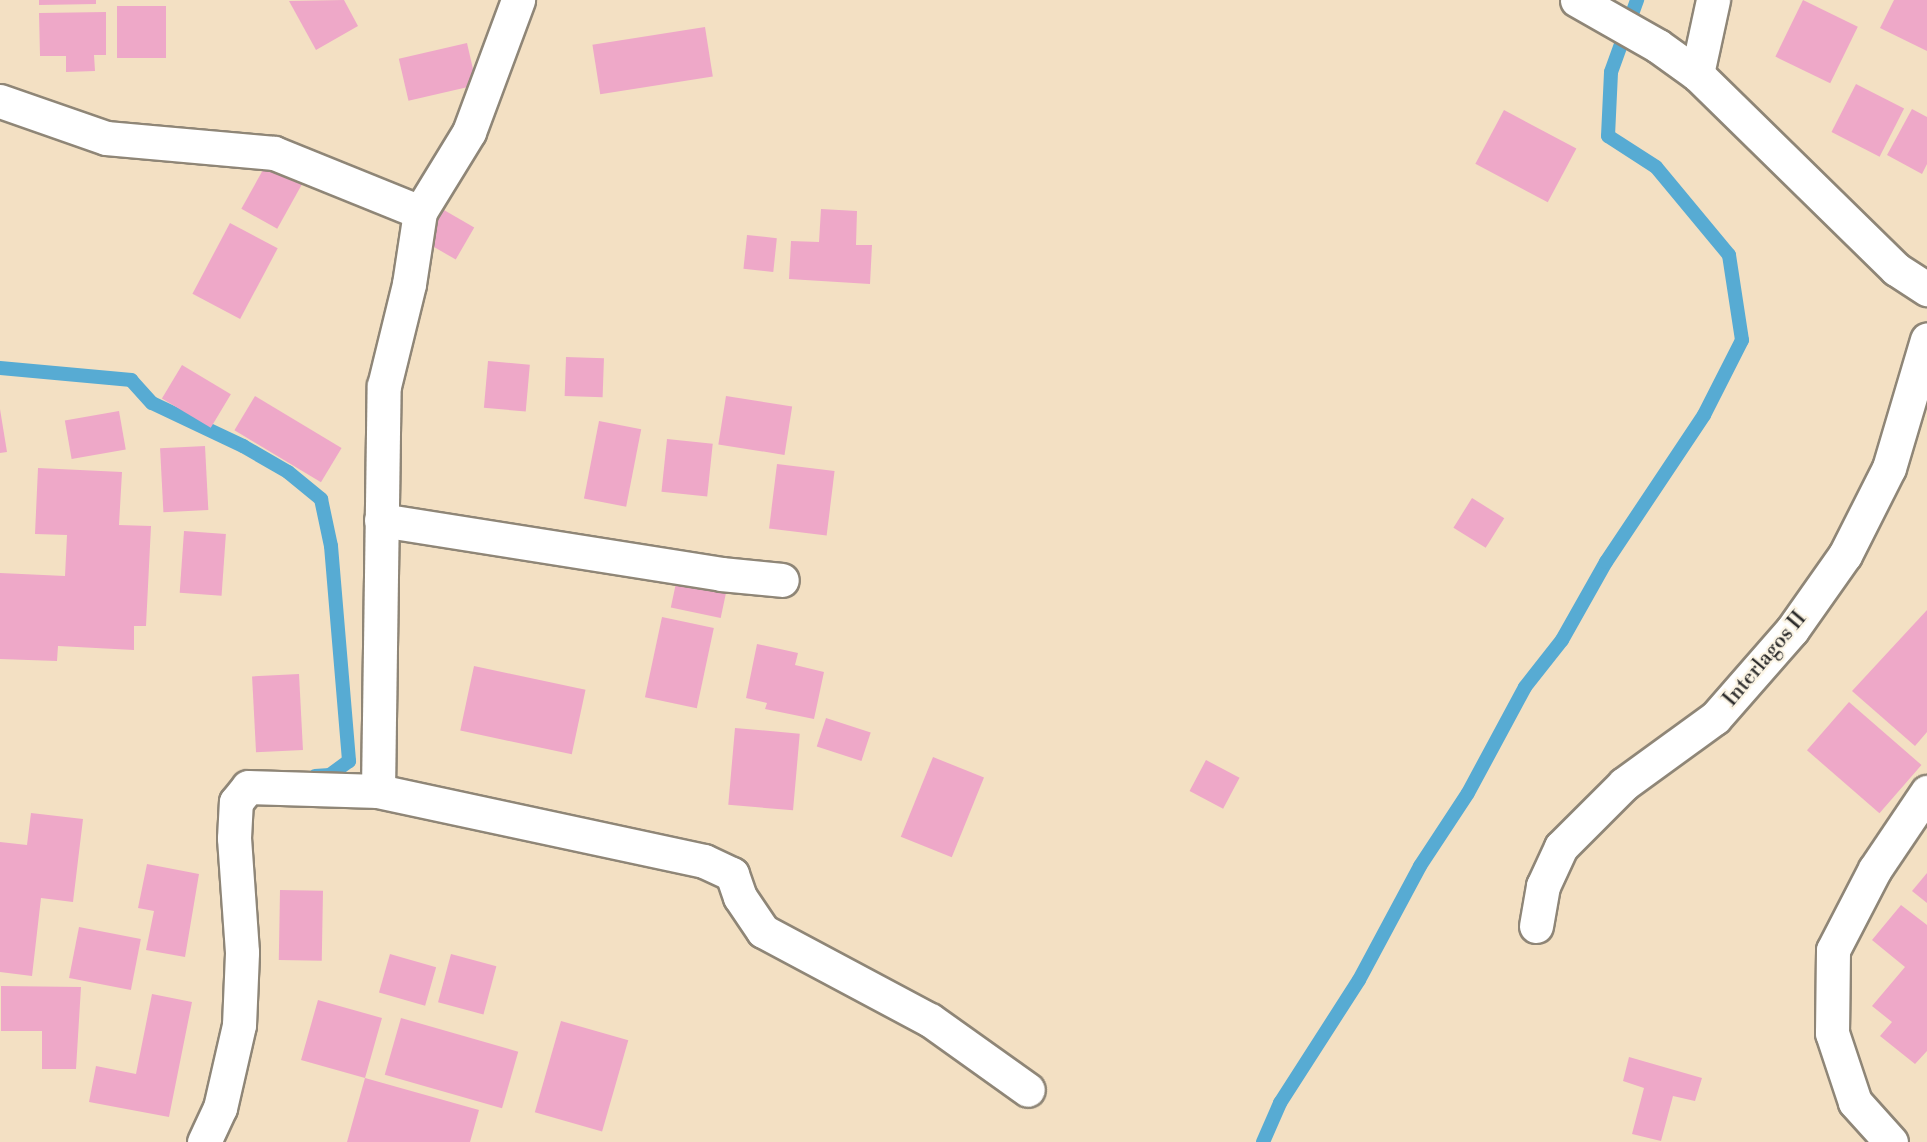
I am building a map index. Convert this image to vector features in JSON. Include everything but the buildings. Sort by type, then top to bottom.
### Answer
[{"type":"street","points":[[378,791],[384,386],[409,284],[420,212],[468,132],[518,0]]},
{"type":"street","points":[[1697,74],[1713,0]]},
{"type":"street","points":[[1584,4],[1658,46],[1697,74],[1888,262],[1927,289]]},
{"type":"street","points":[[0,101],[106,138],[274,153],[420,212]]},
{"type":"street","name":"Interlagos II","points":[[1536,926],[1543,886],[1561,847],[1624,784],[1714,718],[1792,630],[1845,555],[1889,468],[1927,340]]},
{"type":"street","points":[[381,520],[721,574],[782,580]]},
{"type":"street","points":[[204,1142],[220,1108],[239,1025],[242,952],[234,838],[236,802],[248,787],[378,791],[705,861],[732,874],[740,897],[763,931],[930,1020],[1028,1090]]},
{"type":"street","points":[[1891,1142],[1855,1102],[1832,1033],[1833,950],[1875,869],[1927,792]]},
{"type":"waterway","points":[[1263,1142],[1280,1103],[1359,980],[1420,866],[1468,793],[1525,687],[1562,640],[1606,562],[1704,415],[1742,340],[1729,255],[1656,167],[1608,136],[1611,72],[1637,0]]},
{"type":"waterway","points":[[0,368],[131,380],[152,403],[243,446],[288,472],[321,499],[331,546],[349,761],[330,775],[315,776]]}]
